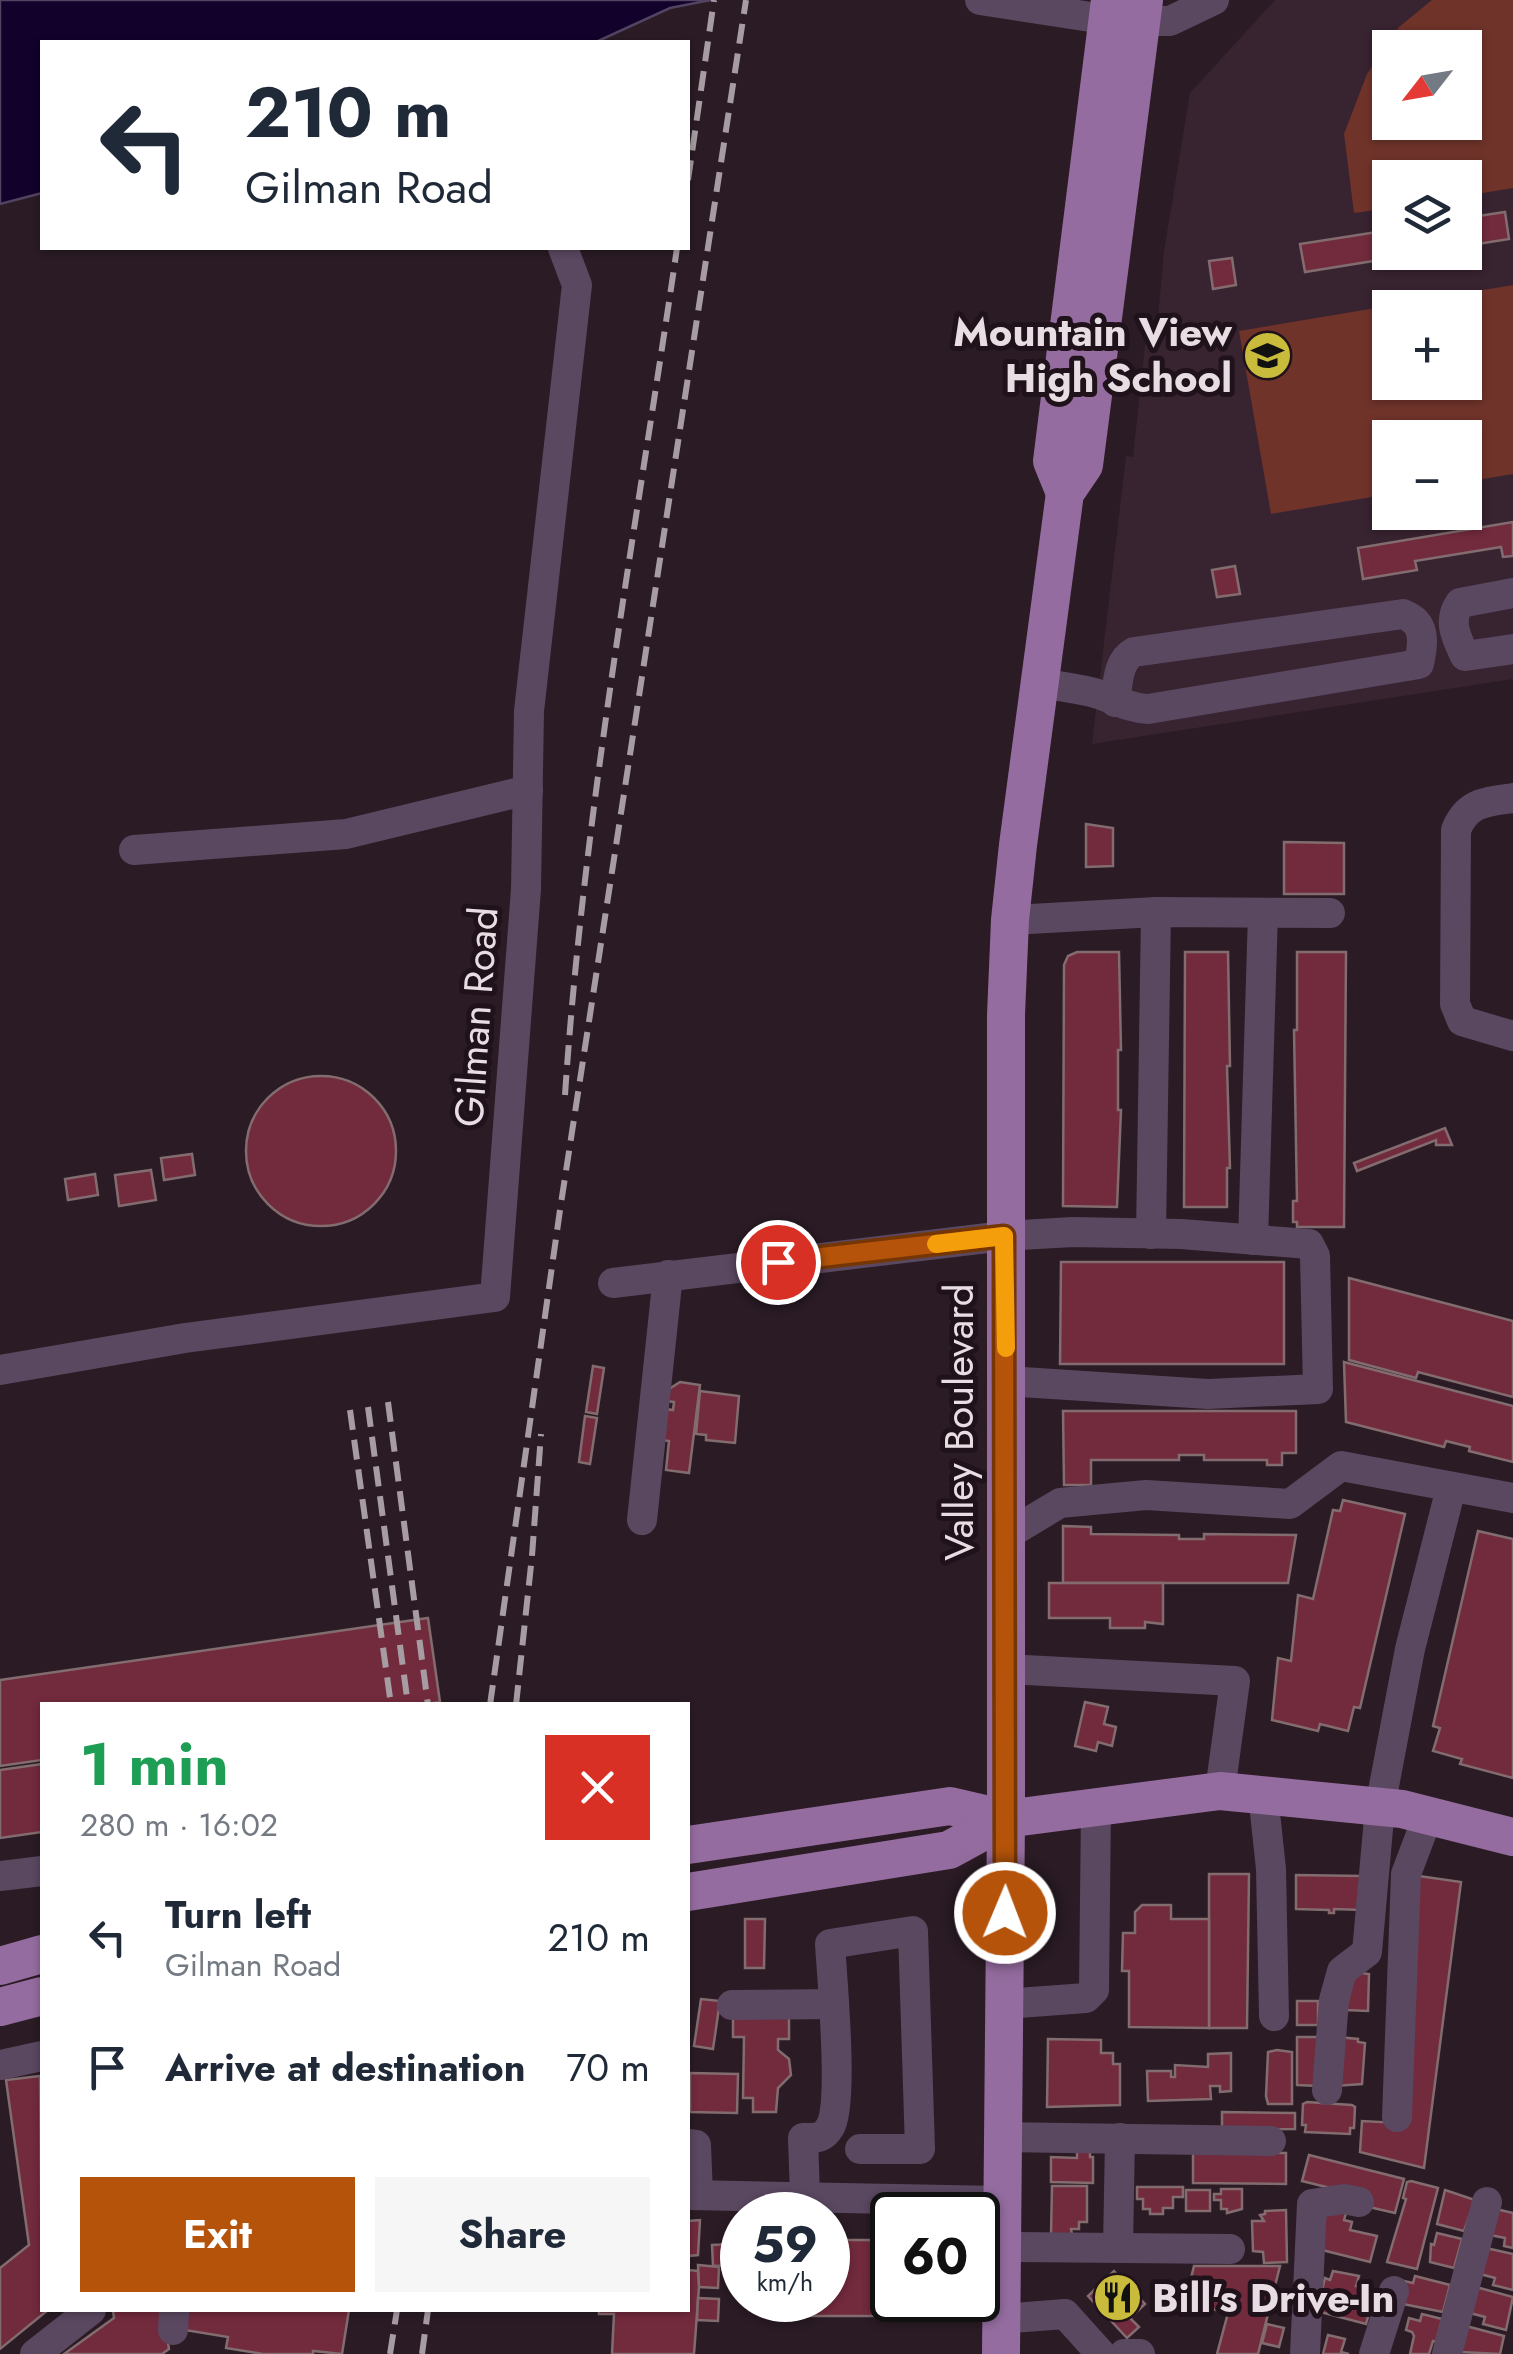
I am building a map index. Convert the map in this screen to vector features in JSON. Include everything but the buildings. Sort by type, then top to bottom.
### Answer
[{"type":"main road","name":"Valley Boulevard","points":[[1001,2336],[1006,1818],[1004,1236],[1010,920],[1065,493],[1084,465],[1130,8]]},
{"type":"main road","points":[[690,1845],[950,1806],[1006,1818],[1220,1791],[1380,1807],[1513,1838]]},
{"type":"main road","points":[[690,1892],[949,1850],[1006,1818]]},
{"type":"main road","points":[[0,1966],[40,1955]]},
{"type":"main road","points":[[0,2007],[40,1997]]},
{"type":"street","points":[[980,0],[1130,8],[1170,21],[1214,0]]},
{"type":"street","name":"Gilman Road","points":[[0,1370],[184,1338],[495,1297],[526,889],[529,712],[577,284],[564,250]]},
{"type":"street","points":[[1513,593],[1460,603],[1454,619],[1455,635],[1465,656],[1513,649]]},
{"type":"street","points":[[1040,683],[1094,693],[1116,702],[1132,708],[1148,709],[1419,664],[1424,639],[1413,618],[1403,614],[1134,652],[1126,656],[1121,668],[1116,702]]},
{"type":"street","points":[[1424,639],[1455,635]]},
{"type":"street","points":[[134,850],[346,834],[528,790]]},
{"type":"street","points":[[1513,798],[1476,804],[1462,815],[1456,830],[1455,1004],[1462,1021],[1513,1036]]},
{"type":"street","points":[[1010,920],[1156,912],[1330,913]]},
{"type":"street","points":[[1151,1234],[1156,912]]},
{"type":"street","points":[[1253,1240],[1263,912]]},
{"type":"street","points":[[613,1283],[1004,1236],[1073,1232],[1309,1244],[1316,1256],[1318,1389],[1208,1394],[1006,1382]]},
{"type":"street","points":[[642,1520],[668,1274]]},
{"type":"street","points":[[1004,1536],[1060,1503],[1146,1495],[1290,1504],[1341,1466],[1513,1498]]},
{"type":"street","points":[[1327,2090],[1342,1971],[1367,1952],[1380,1807],[1410,1649],[1451,1488]]},
{"type":"street","points":[[1005,1669],[1235,1681],[1220,1791]]},
{"type":"street","points":[[1264,1794],[1274,2016]]},
{"type":"street","points":[[1004,2004],[1086,1998],[1094,1990],[1096,1807]]},
{"type":"street","points":[[1397,2116],[1406,1874],[1428,1816]]},
{"type":"street","points":[[0,1876],[40,1870]]},
{"type":"street","points":[[806,2192],[803,2138],[819,2138],[828,2132],[835,2118],[830,1944],[912,1931],[920,2149],[860,2150]]},
{"type":"street","points":[[732,2005],[834,2004]]},
{"type":"street","points":[[0,2064],[40,2056]]},
{"type":"street","points":[[1002,2136],[1271,2140]]},
{"type":"street","points":[[1118,2248],[1120,2138]]},
{"type":"street","points":[[690,2144],[696,2144],[693,2194],[720,2194]]},
{"type":"street","points":[[850,2197],[1002,2201]]},
{"type":"street","points":[[1305,2354],[1312,2204],[1344,2199],[1359,2202]]},
{"type":"street","points":[[1447,2354],[1487,2202]]},
{"type":"street","points":[[1002,2248],[1230,2249]]},
{"type":"street","points":[[1374,2354],[1394,2291]]},
{"type":"street","points":[[36,2354],[89,2312]]},
{"type":"street","points":[[1001,2336],[1066,2314],[1101,2354]]},
{"type":"street","points":[[1124,2354],[1140,2354]]},
{"type":"shaded area","points":[[0,0],[711,0],[670,8],[600,40],[40,40],[40,194],[0,204]]},
{"type":"shaded area","name":"Mountain View High School","points":[[1275,0],[1513,0],[1513,679],[1092,744],[1126,456],[1133,457],[1147,327],[1157,327],[1164,251],[1190,93]]},
{"type":"shaded area","points":[[1432,0],[1513,0],[1513,188],[1482,193],[1482,160],[1372,160],[1372,210],[1354,213],[1344,134],[1372,67],[1372,140],[1482,140],[1482,30],[1397,30]]},
{"type":"shaded area","points":[[1513,285],[1513,474],[1482,479],[1482,420],[1372,420],[1372,497],[1271,514],[1239,331],[1372,309],[1372,400],[1482,400],[1482,290]]},
{"type":"railway","points":[[690,166],[714,0]]},
{"type":"railway","points":[[490,1702],[560,1210],[746,0]]},
{"type":"railway","points":[[565,1095],[598,776],[677,250]]},
{"type":"railway","points":[[388,1402],[428,1702]]},
{"type":"railway","points":[[368,1407],[408,1702]]},
{"type":"railway","points":[[350,1410],[391,1702]]},
{"type":"railway","points":[[516,1702],[541,1434]]},
{"type":"railway","points":[[390,2354],[397,2312]]},
{"type":"railway","points":[[422,2354],[428,2312]]},
{"type":"slow traffic","points":[[936,1244],[1004,1236],[1006,1348]]},
{"type":"place","name":"Mountain View High School","points":[[1267,355]]},
{"type":"place","name":"Bill's Drive-In","points":[[1117,2298]]},
{"type":"route","points":[[778,1262],[1004,1236],[1005,1913]]}]
